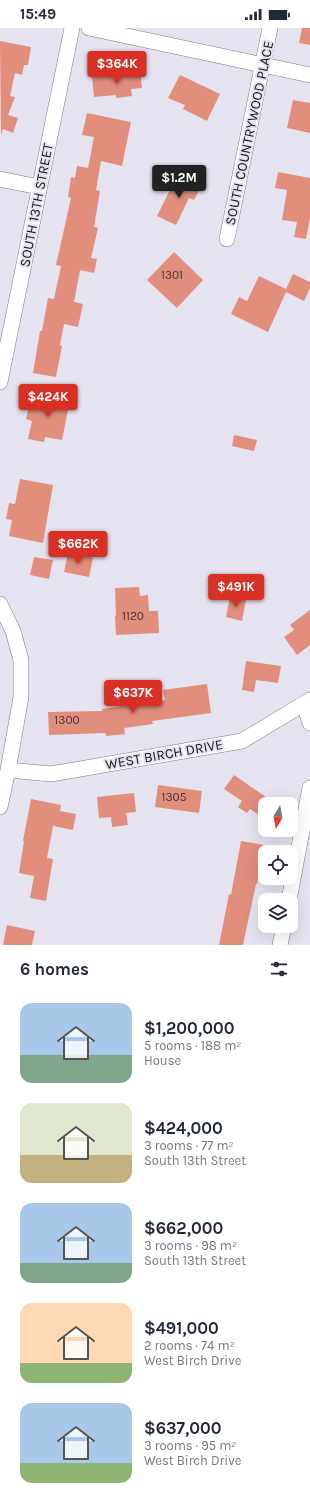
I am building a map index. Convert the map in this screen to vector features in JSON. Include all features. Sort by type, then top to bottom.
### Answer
[{"type":"street","name":"SOUTH 13TH STREET","points":[[0,382],[72,28]]},
{"type":"street","points":[[89,28],[310,75]]},
{"type":"street","name":"SOUTH COUNTRYWOOD PLACE","points":[[227,239],[270,28]]},
{"type":"street","points":[[0,179],[39,187]]},
{"type":"street","points":[[0,604],[13,631],[21,660],[21,697],[0,807]]},
{"type":"street","points":[[307,702],[310,723]]},
{"type":"street","name":"WEST BIRCH DRIVE","points":[[8,770],[51,774],[242,741],[307,702]]},
{"type":"street","points":[[290,893],[310,788]]},
{"type":"street","points":[[280,945],[283,933]]},
{"type":"building","points":[[302,28],[310,28],[310,45],[299,43]]},
{"type":"building","points":[[0,41],[31,47],[28,65],[24,65],[22,75],[15,73],[10,96],[15,97],[8,115],[18,118],[13,133],[3,129],[1,134]]},
{"type":"building","points":[[140,71],[142,88],[131,89],[132,96],[116,98],[116,95],[94,97],[92,77]]},
{"type":"building","points":[[180,75],[220,94],[207,121],[183,109],[185,105],[168,98]]},
{"type":"building","points":[[293,100],[310,103],[310,133],[287,128]]},
{"type":"building","points":[[87,113],[131,122],[122,166],[101,161],[96,190],[100,191],[94,227],[98,228],[91,258],[97,259],[94,273],[80,270],[74,302],[83,304],[78,327],[64,324],[60,345],[62,346],[56,377],[33,373],[40,331],[42,331],[48,298],[54,299],[61,266],[56,265],[71,198],[68,197],[71,177],[75,178],[77,166],[88,168],[94,137],[82,135]]},
{"type":"building","points":[[278,172],[310,178],[310,218],[306,239],[294,237],[297,222],[282,220],[287,190],[275,188]]},
{"type":"building","points":[[178,174],[202,185],[194,200],[189,198],[176,225],[157,216]]},
{"type":"building","points":[[174,252],[203,280],[177,308],[147,280]]},
{"type":"building","points":[[293,274],[310,282],[310,288],[304,301],[286,292],[268,332],[231,314],[239,297],[247,301],[259,276],[286,289]]},
{"type":"building","points":[[37,394],[70,400],[62,440],[45,437],[44,442],[28,439],[32,421],[26,419],[30,402],[36,403]]},
{"type":"building","points":[[234,435],[257,440],[254,451],[232,446]]},
{"type":"building","points":[[20,479],[53,485],[43,543],[9,536],[12,520],[6,519],[9,503],[15,504]]},
{"type":"building","points":[[68,553],[93,558],[89,577],[64,572]]},
{"type":"building","points":[[34,557],[53,560],[49,579],[30,575]]},
{"type":"building","points":[[139,587],[140,596],[148,595],[149,611],[158,611],[159,633],[116,635],[115,588]]},
{"type":"building","points":[[230,596],[246,600],[242,621],[226,617]]},
{"type":"building","points":[[310,610],[310,645],[297,655],[284,637],[294,630],[290,625]]},
{"type":"building","points":[[246,661],[281,666],[278,683],[256,680],[254,692],[242,690]]},
{"type":"building","points":[[207,684],[211,713],[152,721],[153,724],[124,728],[125,734],[106,736],[105,733],[49,735],[48,712],[102,711],[102,709],[165,700],[163,690]]},
{"type":"building","points":[[234,775],[266,797],[258,797],[258,814],[250,809],[247,813],[238,807],[242,801],[224,789]]},
{"type":"building","points":[[158,785],[202,791],[199,813],[155,807]]},
{"type":"building","points":[[134,793],[136,812],[126,813],[128,825],[112,827],[111,817],[99,818],[97,797]]},
{"type":"building","points":[[31,799],[61,805],[60,811],[76,814],[73,830],[53,826],[47,858],[53,859],[46,901],[30,898],[34,876],[19,873]]},
{"type":"building","points":[[241,841],[264,845],[258,845],[258,878],[243,945],[219,945],[229,894],[231,895]]},
{"type":"building","points":[[7,925],[35,931],[32,945],[3,945]]}]
